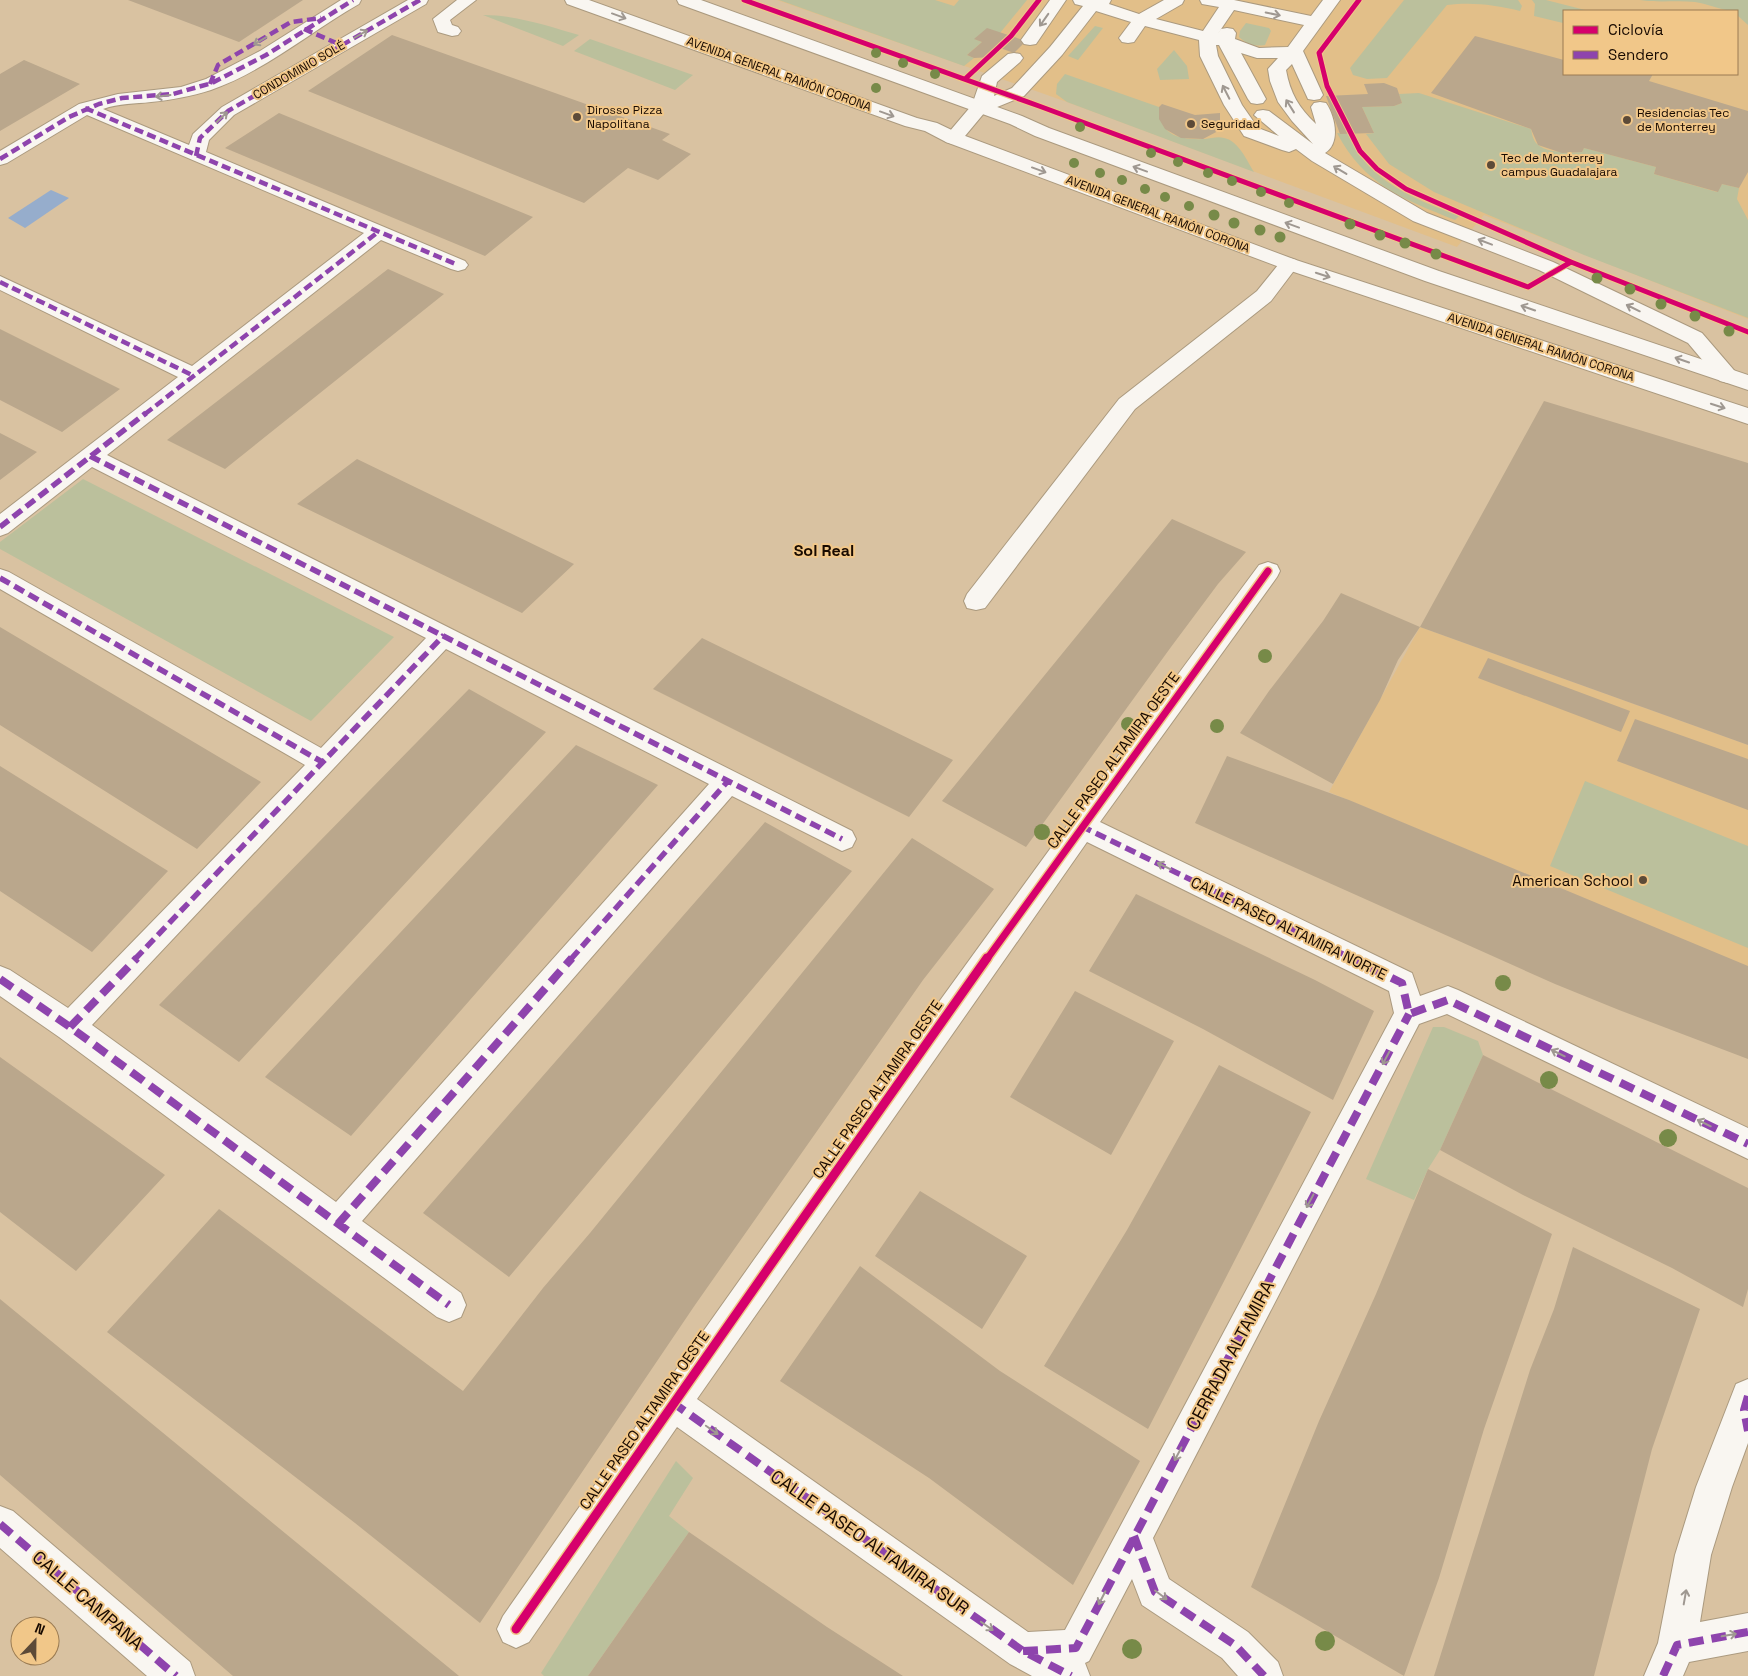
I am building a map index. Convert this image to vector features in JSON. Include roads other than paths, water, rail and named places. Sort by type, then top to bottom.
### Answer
[{"type":"street","name":"CONDOMINIO SOLÉ","points":[[0,160],[85,108],[115,99],[172,94],[210,84],[238,71],[353,0]]},
{"type":"street","name":"CONDOMINIO SOLÉ","points":[[196,156],[200,138],[228,111],[420,0]]},
{"type":"street","points":[[452,31],[444,28],[441,19],[468,0]]},
{"type":"street","name":"AVENIDA GENERAL RAMÓN CORONA","points":[[573,0],[705,27],[980,108],[1432,276],[1738,380]]},
{"type":"street","name":"AVENIDA GENERAL RAMÓN CORONA","points":[[685,0],[705,27],[911,122],[931,127],[953,138],[1289,264],[1748,416]]},
{"type":"street","points":[[1030,40],[1058,0]]},
{"type":"street","points":[[1128,38],[1141,20],[1176,0]]},
{"type":"street","points":[[1208,0],[1314,22]]},
{"type":"street","points":[[1321,149],[1292,111],[1279,86],[1278,69],[1295,52],[1314,22],[1332,0]]},
{"type":"street","points":[[1095,2],[1141,20],[1226,42],[1257,53],[1295,52]]},
{"type":"street","points":[[1063,53],[1090,22],[1095,2]]},
{"type":"street","points":[[980,108],[1018,92],[1056,51],[1095,2]]},
{"type":"street","points":[[1230,4],[1207,37],[1209,56],[1233,105],[1251,132],[1321,149]]},
{"type":"street","points":[[1230,4],[1226,42],[1260,107],[1420,217],[1546,266],[1695,338],[1738,380]]},
{"type":"street","name":"CONDOMINIO SOLÉ","points":[[210,84],[218,65],[290,22],[321,18]]},
{"type":"street","points":[[290,22],[341,45]]},
{"type":"street","points":[[1226,42],[1278,69]]},
{"type":"street","points":[[1295,52],[1317,101],[1327,131],[1321,149]]},
{"type":"street","points":[[953,138],[980,108],[988,88],[988,80],[1014,58]]},
{"type":"street","points":[[85,108],[458,265]]},
{"type":"street","points":[[0,527],[192,375],[378,232]]},
{"type":"street","points":[[976,601],[1127,404],[1264,296],[1289,264]]},
{"type":"street","points":[[0,282],[192,375]]},
{"type":"street","points":[[90,456],[842,838]]},
{"type":"street","name":"CALLE PASEO ALTAMIRA OESTE","points":[[516,1629],[650,1433],[1089,814],[1268,571]]},
{"type":"street","points":[[0,578],[324,763]]},
{"type":"street","points":[[70,1027],[324,763],[444,635]]},
{"type":"street","points":[[338,1224],[728,781]]},
{"type":"street","name":"CALLE PASEO ALTAMIRA NORTE","points":[[1089,814],[1402,983],[1409,1014]]},
{"type":"street","points":[[0,979],[70,1027],[449,1305]]},
{"type":"street","points":[[1409,1014],[1448,1000],[1748,1144]]},
{"type":"street","name":"CERRADA ALTAMIRA","points":[[1023,1651],[1076,1648],[1409,1014]]},
{"type":"street","name":"CALLE PASEO ALTAMIRA SUR","points":[[672,1402],[1023,1651],[1071,1676]]},
{"type":"street","points":[[1670,1660],[1693,1556],[1714,1487],[1747,1412]]},
{"type":"street","name":"CALLE CAMPANA","points":[[0,1524],[176,1676]]},
{"type":"street","points":[[1134,1536],[1155,1592],[1235,1645],[1264,1676]]},
{"type":"street","points":[[1670,1660],[1748,1632]]},
{"type":"water","points":[[51,190],[69,198],[25,228],[8,218]]},
{"type":"place","name":"Dirosso Pizza Napolitana","points":[[577,117]]},
{"type":"place","name":"Residencias Tec de Monterrey","points":[[1627,120]]},
{"type":"place","name":"Seguridad","points":[[1191,124]]},
{"type":"place","name":"Tec de Monterrey campus Guadalajara","points":[[1491,165]]},
{"type":"place","name":"American School","points":[[1643,880]]},
{"type":"district","name":"Sol Real","points":[[824,550]]}]
